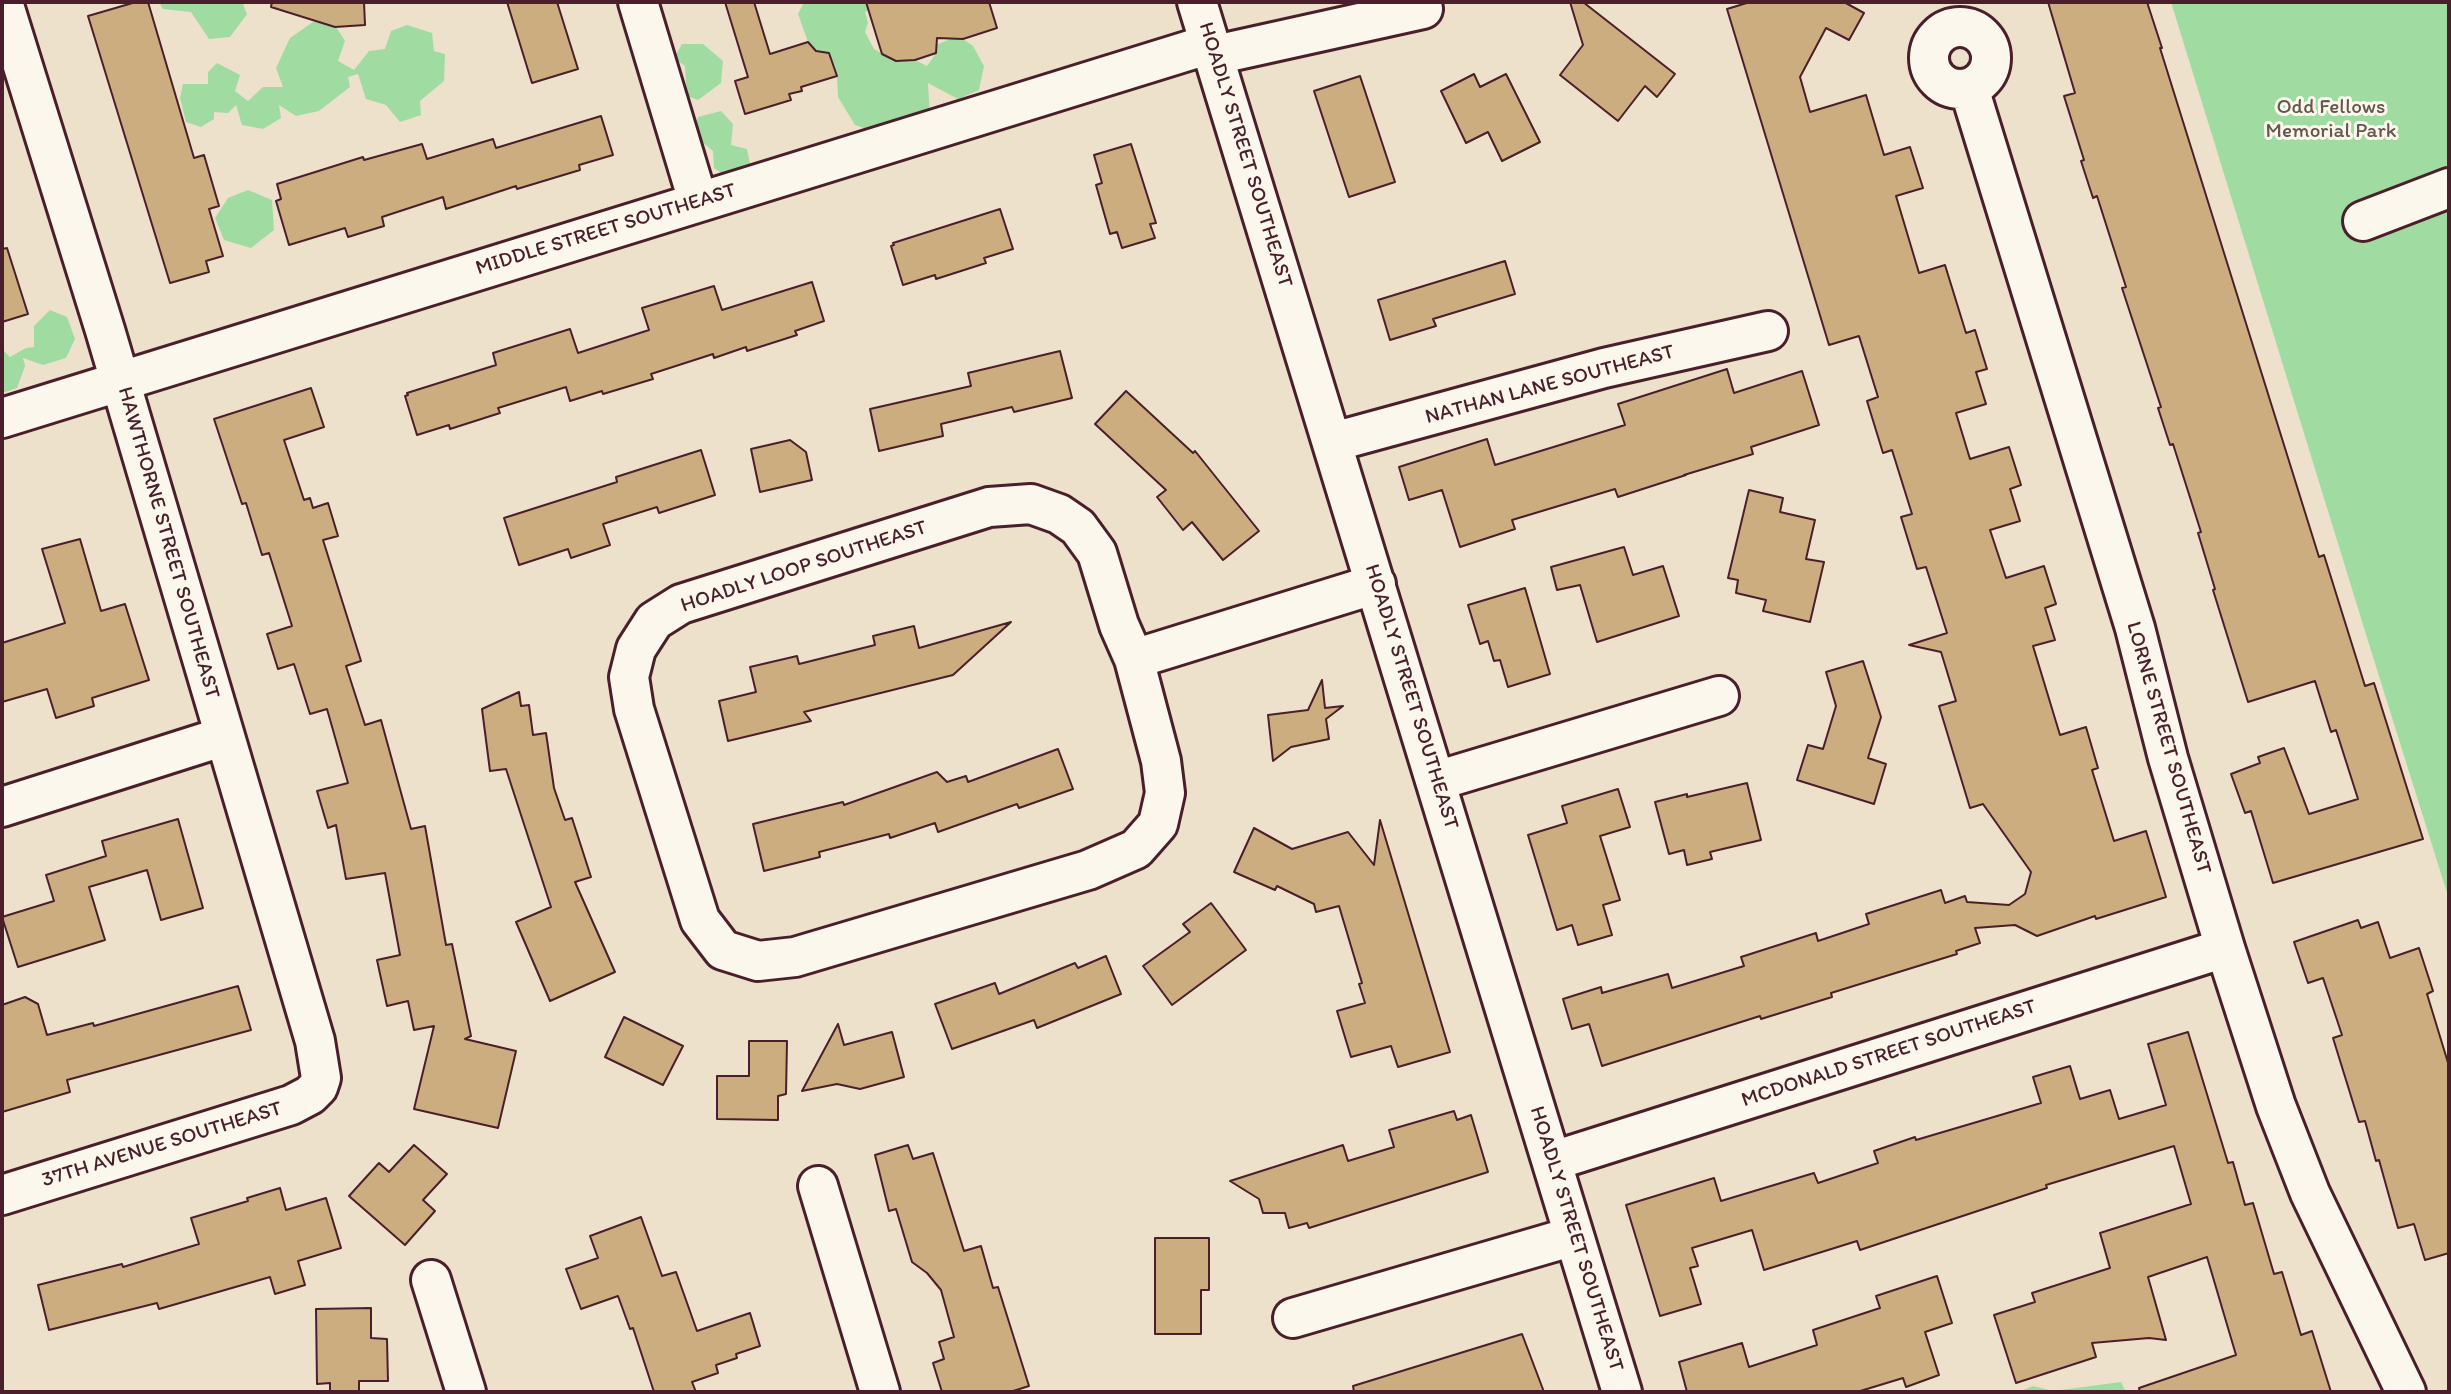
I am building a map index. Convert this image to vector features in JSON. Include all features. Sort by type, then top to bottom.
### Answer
[{"type":"street","points":[[638,2],[698,201]]},
{"type":"street","name":"HOADLY STREET SOUTHEAST","points":[[1197,2],[1622,1392]]},
{"type":"street","name":"MIDDLE STREET SOUTHEAST","points":[[2,418],[698,201],[1213,49],[1423,9]]},
{"type":"street","name":"HAWTHORNE STREET SOUTHEAST","points":[[5,18],[120,382],[316,1041],[321,1078],[318,1087]]},
{"type":"street","name":"LORNE STREET SOUTHEAST","points":[[1969,88],[2135,628],[2168,758],[2225,948],[2276,1106],[2310,1194],[2406,1392]]},
{"type":"street","points":[[2363,221],[2449,188]]},
{"type":"street","name":"NATHAN LANE SOUTHEAST","points":[[1333,442],[1604,368],[1768,331]]},
{"type":"street","name":"HOADLY LOOP SOUTHEAST","points":[[1031,504],[1059,514],[1079,527],[1097,552],[1119,625],[1134,659],[1161,761],[1166,793],[1158,824],[1136,849],[1088,870],[795,957],[758,961],[723,950],[700,920],[634,709],[629,677],[636,649],[653,621],[681,604],[989,507],[1031,504]]},
{"type":"street","points":[[1134,659],[1376,584]]},
{"type":"street","points":[[1436,781],[1719,696]]},
{"type":"street","points":[[2,807],[225,736]]},
{"type":"street","name":"MCDONALD STREET SOUTHEAST","points":[[1553,1161],[2225,948]]},
{"type":"street","name":"37TH AVENUE SOUTHEAST","points":[[2,1195],[268,1114],[291,1105],[318,1087]]},
{"type":"street","points":[[818,1186],[880,1392]]},
{"type":"street","points":[[1293,1318],[1574,1236]]},
{"type":"street","points":[[431,1280],[466,1392]]},
{"type":"green space","points":[[159,2],[242,2],[247,14],[230,37],[209,39],[191,12],[163,9]]},
{"type":"green space","points":[[804,2],[878,2],[879,4],[865,12],[868,23],[865,32],[874,49],[896,61],[915,60],[927,66],[936,53],[936,45],[953,38],[963,39],[973,46],[984,66],[979,90],[958,99],[928,83],[930,117],[907,143],[855,125],[838,97],[837,76],[829,53],[816,51],[808,42],[798,14]]},
{"type":"green space","name":"Odd Fellows Memorial Park","points":[[2171,2],[2449,2],[2449,899],[2373,657]]},
{"type":"green space","points":[[313,22],[333,22],[345,41],[338,61],[354,70],[369,51],[385,49],[391,31],[407,25],[432,33],[434,51],[445,54],[444,81],[420,101],[421,115],[400,122],[386,105],[366,99],[358,74],[348,77],[350,87],[319,111],[296,116],[279,105],[281,118],[263,129],[242,125],[236,105],[228,113],[214,112],[214,119],[201,127],[186,122],[180,98],[183,84],[208,84],[208,72],[217,63],[240,75],[235,91],[248,101],[263,87],[283,87],[276,68],[290,38]]},
{"type":"green space","points":[[682,44],[703,44],[723,61],[721,83],[698,100],[687,96],[685,66],[674,58]]},
{"type":"green space","points":[[721,111],[733,124],[731,145],[747,149],[751,169],[729,178],[714,168],[713,151],[694,135],[698,117]]},
{"type":"green space","points":[[248,190],[272,200],[274,230],[251,248],[224,240],[215,218],[228,198]]},
{"type":"green space","points":[[50,310],[67,317],[75,339],[66,358],[43,365],[23,358],[25,366],[17,388],[2,393],[2,349],[10,357],[26,348],[34,347],[34,326]]},
{"type":"green space","points":[[2121,1382],[2126,1392],[2018,1392],[2033,1386],[2053,1391]]},
{"type":"building","points":[[136,2],[148,2],[194,158],[204,155],[219,206],[209,209],[223,256],[206,261],[209,272],[170,283],[88,16]]},
{"type":"building","points":[[272,2],[364,2],[365,25],[335,27],[271,7]]},
{"type":"building","points":[[507,2],[557,2],[578,69],[532,83]]},
{"type":"building","points":[[725,2],[754,2],[770,54],[808,42],[816,51],[829,53],[837,76],[801,87],[802,91],[789,94],[791,100],[745,114],[735,81],[748,77]]},
{"type":"building","points":[[866,2],[989,2],[997,28],[963,39],[937,38],[936,53],[915,60],[896,61],[882,54]]},
{"type":"building","points":[[1570,2],[1583,2],[1675,74],[1657,97],[1645,86],[1618,121],[1560,75],[1583,45]]},
{"type":"building","points":[[1750,2],[1844,2],[1864,13],[1849,40],[1826,28],[1800,77],[1810,112],[1866,95],[1884,155],[1910,147],[1923,188],[1896,196],[1919,273],[1945,265],[1966,333],[1975,330],[1987,369],[1976,372],[1986,404],[1956,413],[1970,459],[2009,447],[2021,485],[2010,489],[2020,521],[1990,530],[2006,578],[2044,566],[2056,604],[2045,608],[2055,640],[2033,646],[2060,735],[2086,727],[2098,768],[2092,770],[2114,841],[2146,831],[2166,897],[2096,919],[2095,916],[2037,936],[2015,925],[1975,928],[1980,943],[1956,951],[1957,954],[1831,993],[1832,997],[1761,1019],[1760,1016],[1602,1066],[1589,1024],[1572,1029],[1563,999],[1601,987],[1602,993],[1668,974],[1672,988],[1744,966],[1741,957],[1816,933],[1818,941],[1869,924],[1866,914],[1941,890],[1945,903],[1965,896],[1967,902],[2009,905],[2025,894],[2031,872],[1983,804],[1970,808],[1939,706],[1956,701],[1941,652],[1909,645],[1947,633],[1926,567],[1917,569],[1901,517],[1912,514],[1892,450],[1883,453],[1867,401],[1878,397],[1859,336],[1829,345],[1727,9]]},
{"type":"building","points":[[2048,2],[2147,2],[2319,557],[2324,555],[2365,686],[2374,683],[2423,839],[2273,883],[2251,811],[2245,813],[2231,774],[2260,763],[2258,757],[2284,748],[2309,814],[2358,799],[2336,730],[2331,732],[2315,681],[2248,702],[2213,590],[2215,589],[2198,533],[2201,532],[2173,444],[2170,445],[2158,408],[2161,407],[2122,288],[2126,287],[2097,196],[2093,198],[2081,161],[2084,160],[2064,96],[2075,93]]},
{"type":"building","points":[[1474,74],[1480,87],[1506,74],[1540,142],[1502,161],[1488,132],[1466,143],[1441,91]]},
{"type":"building","points":[[1360,76],[1395,182],[1349,197],[1314,91]]},
{"type":"building","points":[[601,116],[613,155],[579,165],[580,170],[517,189],[516,186],[446,209],[443,197],[382,217],[384,226],[348,237],[345,228],[289,245],[276,201],[281,199],[277,184],[363,157],[364,160],[422,144],[427,159],[493,139],[496,148]]},
{"type":"building","points":[[1131,144],[1156,223],[1150,224],[1155,238],[1122,248],[1117,232],[1110,234],[1096,185],[1102,183],[1094,155]]},
{"type":"building","points":[[1000,209],[1013,249],[984,258],[986,263],[936,279],[935,275],[903,285],[891,246],[893,243]]},
{"type":"building","points":[[7,248],[28,314],[2,322],[2,249]]},
{"type":"building","points":[[1505,261],[1515,294],[1433,319],[1436,326],[1390,340],[1378,300]]},
{"type":"building","points":[[812,282],[824,321],[795,331],[797,335],[747,351],[746,347],[714,358],[713,354],[651,374],[653,379],[603,394],[602,391],[570,401],[566,387],[498,408],[500,413],[450,429],[449,425],[417,435],[405,396],[407,393],[496,365],[493,353],[570,329],[578,353],[649,330],[642,308],[714,286],[722,310]]},
{"type":"building","points":[[1060,351],[1072,398],[1014,412],[1012,407],[941,424],[943,436],[879,451],[870,409],[971,386],[968,373]]},
{"type":"building","points":[[1727,369],[1734,393],[1802,371],[1819,425],[1751,447],[1753,454],[1618,497],[1615,489],[1512,520],[1515,529],[1460,547],[1442,490],[1409,500],[1399,467],[1487,439],[1495,465],[1625,425],[1618,404]]},
{"type":"building","points":[[311,388],[324,427],[284,440],[304,500],[310,498],[313,508],[328,503],[338,536],[323,540],[361,661],[346,666],[365,725],[381,720],[411,829],[425,826],[446,945],[452,944],[471,1036],[465,1039],[516,1051],[498,1128],[414,1109],[434,1026],[414,1030],[408,1001],[387,1006],[377,960],[400,955],[385,873],[346,879],[336,825],[328,828],[317,791],[348,783],[327,709],[310,714],[294,664],[278,669],[267,634],[292,626],[269,553],[262,555],[246,503],[242,504],[214,419]]},
{"type":"building","points":[[1126,391],[1193,453],[1195,451],[1259,531],[1223,560],[1192,522],[1183,530],[1157,497],[1166,490],[1095,424]]},
{"type":"building","points":[[790,440],[806,452],[812,480],[760,492],[751,449]]},
{"type":"building","points":[[701,450],[715,495],[659,513],[657,507],[603,524],[610,545],[571,558],[568,549],[519,565],[504,518],[617,482],[616,477]]},
{"type":"building","points":[[1749,490],[1783,498],[1780,512],[1815,520],[1806,559],[1824,562],[1810,622],[1763,611],[1766,600],[1736,593],[1738,580],[1728,578]]},
{"type":"building","points":[[80,539],[101,611],[125,604],[149,680],[92,698],[94,706],[56,718],[47,689],[2,702],[2,643],[65,623],[42,549]]},
{"type":"building","points":[[1624,547],[1633,575],[1663,566],[1679,616],[1597,642],[1580,585],[1557,590],[1551,567]]},
{"type":"building","points":[[1525,588],[1550,674],[1508,687],[1500,660],[1494,661],[1488,641],[1480,644],[1468,605]]},
{"type":"building","points":[[1011,622],[953,675],[804,712],[811,721],[728,741],[719,701],[756,692],[750,667],[797,656],[799,664],[875,645],[873,636],[914,626],[919,648]]},
{"type":"building","points":[[1863,661],[1881,717],[1868,758],[1886,764],[1874,804],[1797,780],[1808,745],[1823,749],[1836,706],[1826,672]]},
{"type":"building","points":[[1322,680],[1325,708],[1343,706],[1326,719],[1329,739],[1291,747],[1273,761],[1268,715],[1308,710]]},
{"type":"building","points":[[519,692],[521,706],[529,705],[533,735],[546,733],[554,788],[565,820],[572,818],[591,877],[575,882],[615,972],[550,1001],[516,922],[551,907],[506,769],[490,771],[482,709]]},
{"type":"building","points":[[1058,749],[1073,789],[1019,808],[1017,804],[938,832],[935,823],[890,838],[889,834],[819,852],[820,857],[764,871],[753,824],[843,802],[844,805],[937,772],[947,782],[966,776],[968,782]]},
{"type":"building","points":[[1747,783],[1761,840],[1710,852],[1712,859],[1687,865],[1684,850],[1669,854],[1655,802]]},
{"type":"building","points":[[1618,789],[1630,827],[1600,836],[1620,900],[1603,905],[1612,935],[1578,945],[1572,925],[1557,930],[1528,835],[1567,823],[1562,806]]},
{"type":"building","points":[[178,819],[203,908],[161,920],[147,870],[89,887],[105,940],[18,967],[2,917],[54,901],[46,875],[106,856],[102,841]]},
{"type":"building","points":[[1380,820],[1450,1052],[1398,1067],[1391,1046],[1351,1057],[1337,1011],[1365,1003],[1359,984],[1362,983],[1339,906],[1316,912],[1314,904],[1277,886],[1275,890],[1234,872],[1254,828],[1292,849],[1348,832],[1374,865]]},
{"type":"building","points":[[1211,903],[1246,950],[1172,1005],[1143,966],[1190,932],[1183,924]]},
{"type":"building","points":[[2358,920],[2361,928],[2378,922],[2390,958],[2419,948],[2433,991],[2427,994],[2449,1066],[2449,1253],[2425,1260],[2414,1224],[2398,1228],[2365,1121],[2359,1122],[2333,1038],[2342,1035],[2323,978],[2308,983],[2294,942]]},
{"type":"building","points":[[1106,956],[1121,994],[1037,1028],[1034,1020],[952,1049],[935,1004],[995,983],[999,994],[1075,963],[1078,968]]},
{"type":"building","points":[[238,986],[251,1030],[67,1080],[70,1092],[2,1112],[2,1005],[25,997],[38,1004],[47,1035],[93,1023],[94,1026]]},
{"type":"building","points":[[624,1017],[683,1046],[663,1085],[605,1057]]},
{"type":"building","points":[[838,1024],[844,1045],[892,1032],[904,1077],[860,1089],[837,1084],[802,1091]]},
{"type":"building","points":[[2188,1032],[2228,1163],[2233,1162],[2245,1205],[2253,1203],[2274,1274],[2282,1272],[2301,1335],[2312,1331],[2331,1392],[2140,1392],[2139,1388],[2236,1355],[2207,1257],[2148,1277],[2166,1340],[2149,1338],[2092,1343],[2096,1357],[2016,1383],[1994,1315],[2035,1302],[2032,1293],[2110,1268],[2100,1233],[2191,1204],[2174,1146],[2046,1185],[2047,1188],[1860,1250],[1857,1241],[1764,1270],[1752,1230],[1692,1248],[1698,1266],[1690,1268],[1701,1304],[1660,1316],[1626,1205],[1714,1178],[1721,1201],[1814,1173],[1818,1183],[1878,1163],[1874,1151],[1915,1137],[1916,1140],[2041,1103],[2033,1077],[2070,1066],[2080,1099],[2110,1090],[2119,1119],[2166,1105],[2148,1044]]},
{"type":"building","points":[[749,1041],[787,1041],[786,1094],[778,1096],[778,1120],[717,1119],[717,1076],[749,1076]]},
{"type":"building","points":[[1454,1111],[1457,1120],[1471,1115],[1488,1172],[1309,1228],[1307,1223],[1289,1228],[1285,1213],[1263,1213],[1259,1199],[1230,1181],[1343,1145],[1348,1161],[1394,1147],[1389,1130]]},
{"type":"building","points":[[414,1145],[447,1174],[423,1200],[435,1211],[405,1245],[349,1196],[379,1163],[389,1172]]},
{"type":"building","points":[[908,1145],[913,1159],[933,1153],[964,1251],[981,1246],[993,1288],[998,1287],[1029,1386],[1010,1392],[942,1392],[933,1363],[944,1359],[939,1342],[954,1337],[941,1290],[927,1273],[912,1262],[896,1209],[889,1211],[875,1155]]},
{"type":"building","points":[[280,1188],[286,1210],[326,1198],[341,1248],[298,1261],[305,1285],[275,1294],[270,1277],[159,1309],[157,1303],[49,1330],[38,1285],[122,1264],[123,1267],[199,1244],[191,1218]]},
{"type":"building","points":[[641,1217],[662,1276],[676,1272],[697,1331],[750,1313],[760,1346],[736,1354],[737,1358],[716,1365],[718,1373],[692,1382],[696,1392],[654,1392],[633,1328],[630,1329],[618,1296],[581,1309],[566,1269],[598,1258],[590,1236]]},
{"type":"building","points":[[1155,1238],[1209,1238],[1209,1290],[1201,1290],[1201,1334],[1155,1334]]},
{"type":"building","points":[[1937,1276],[1952,1323],[1925,1332],[1939,1375],[1906,1387],[1903,1378],[1857,1392],[1687,1392],[1679,1362],[1742,1343],[1749,1367],[1817,1345],[1813,1330],[1880,1308],[1876,1296]]},
{"type":"building","points":[[371,1308],[371,1338],[387,1339],[388,1381],[359,1381],[359,1392],[330,1392],[330,1383],[317,1384],[316,1309]]},
{"type":"building","points":[[1522,1334],[1544,1392],[1354,1392],[1353,1386]]}]
